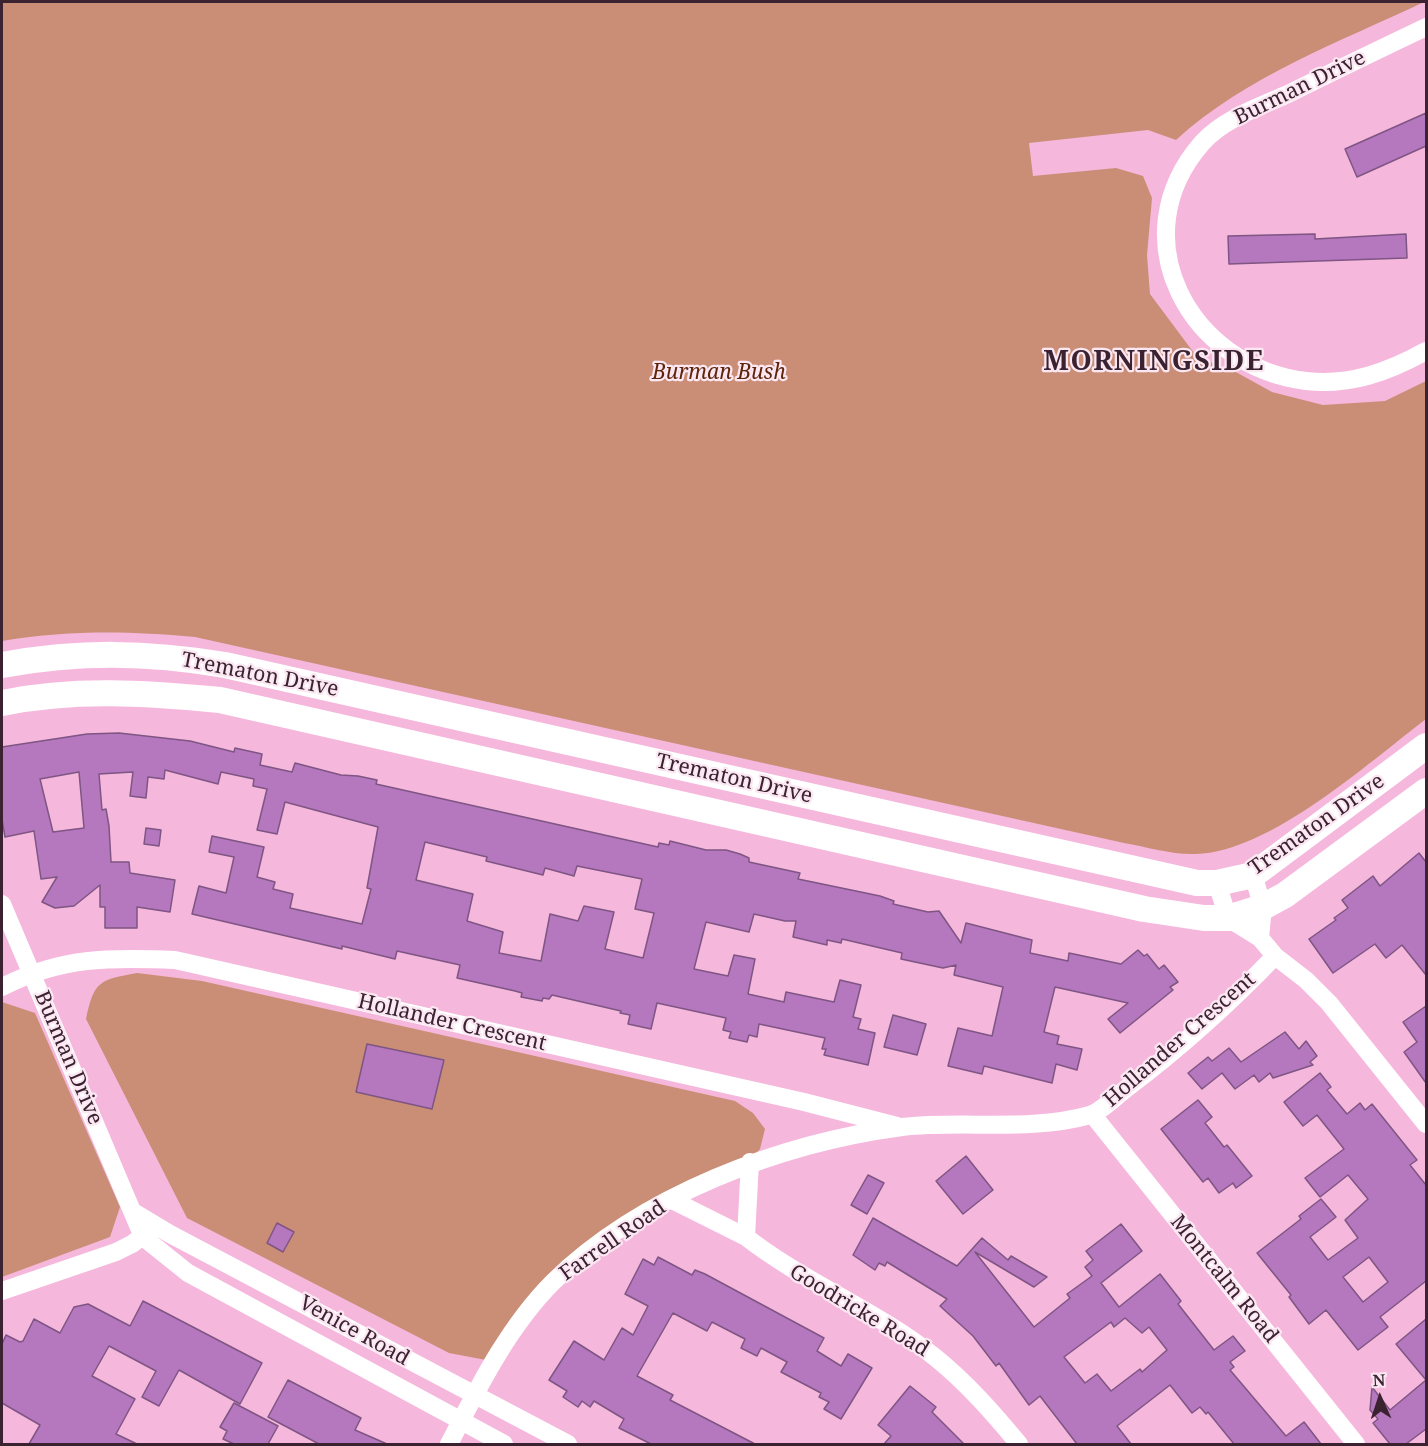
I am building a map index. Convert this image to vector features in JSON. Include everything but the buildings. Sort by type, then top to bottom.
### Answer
[{"type":"street","name":"Burman Drive","points":[[1426,27],[1215,130],[1186,165],[1173,196],[1167,219],[1165,248],[1167,265],[1190,315],[1221,346],[1248,364],[1280,376],[1307,381],[1364,379],[1393,370],[1426,351]]},
{"type":"street","name":"Trematon Drive","points":[[2,665],[96,653],[143,654],[225,665],[1197,883],[1217,883],[1253,875],[1426,747]]},
{"type":"street","points":[[220,700],[225,665]]},
{"type":"street","name":"Trematon Drive","points":[[2,703],[29,698],[96,692],[128,692],[220,700],[1144,909],[1204,918],[1228,918],[1263,907],[1308,879],[1426,791]]},
{"type":"street","points":[[457,754],[466,719]]},
{"type":"street","points":[[652,798],[662,763]]},
{"type":"street","points":[[807,832],[816,797]]},
{"type":"street","points":[[1021,880],[1029,846]]},
{"type":"street","points":[[1253,875],[1263,907],[1260,938]]},
{"type":"street","points":[[1217,883],[1228,918],[1260,938],[1275,956],[1306,980],[1329,1004],[1426,1124]]},
{"type":"street","name":"Burman Drive","points":[[2,904],[135,1213],[149,1232]]},
{"type":"street","name":"Hollander Crescent","points":[[750,1162],[824,1141],[902,1127],[1051,1122],[1092,1114],[1201,1028],[1275,956]]},
{"type":"street","name":"Hollander Crescent","points":[[2,987],[31,972],[77,961],[119,957],[175,960],[804,1102],[902,1127]]},
{"type":"street","name":"Montcalm Road","points":[[1092,1114],[1356,1444]]},
{"type":"street","points":[[746,1237],[750,1162]]},
{"type":"street","name":"Farrell Road","points":[[449,1444],[495,1358],[552,1283],[630,1224],[672,1200],[750,1162]]},
{"type":"street","name":"Goodricke Road","points":[[672,1200],[746,1237],[786,1266],[897,1331],[935,1357],[978,1394],[1019,1444]]},
{"type":"street","points":[[2,1291],[116,1252],[149,1232]]},
{"type":"street","name":"Venice Road","points":[[149,1232],[295,1299],[474,1397],[568,1444]]},
{"type":"street","name":"Venice Road","points":[[149,1232],[188,1273],[278,1324],[504,1444]]},
{"type":"street","points":[[278,1324],[295,1299]]},
{"type":"green space","name":"Burman Bush","points":[[2,2],[1424,2],[1327,46],[1263,79],[1203,117],[1176,140],[1148,130],[1029,143],[1033,176],[1116,168],[1143,176],[1152,198],[1147,255],[1150,294],[1197,357],[1234,371],[1272,392],[1323,405],[1385,401],[1426,381],[1426,719],[1347,781],[1286,822],[1255,838],[1225,849],[1187,854],[1124,843],[195,637],[98,633],[27,637],[2,641]]},
{"type":"green space","points":[[137,973],[202,981],[735,1101],[753,1113],[765,1129],[760,1149],[740,1170],[578,1260],[486,1360],[449,1353],[187,1218],[86,1019],[92,997],[100,984]]},
{"type":"green space","points":[[2,1002],[35,1013],[120,1207],[110,1237],[2,1277]]},
{"type":"district","name":"MORNINGSIDE","points":[[1154,362]]}]
